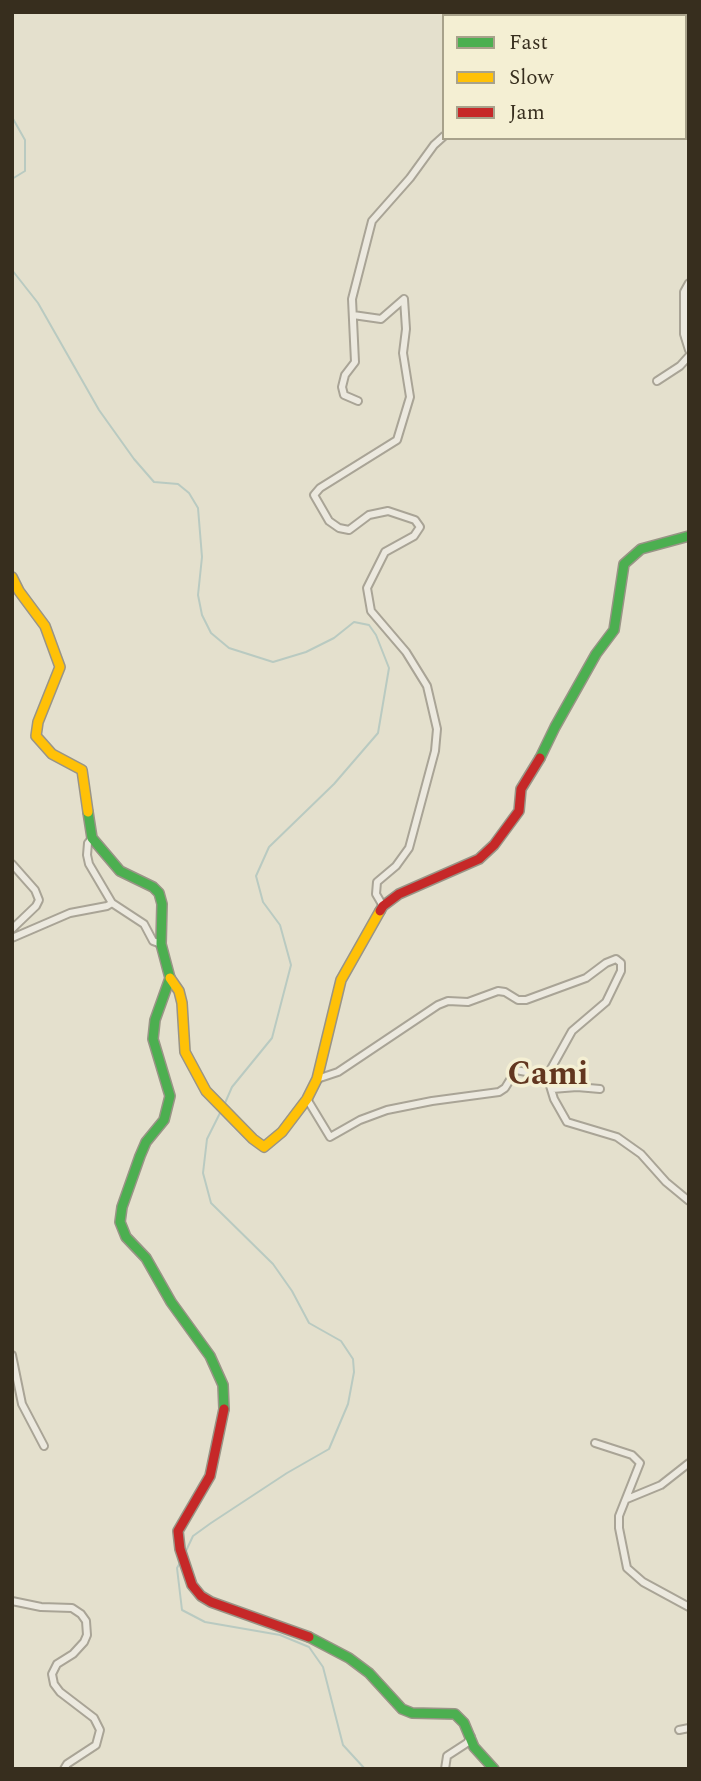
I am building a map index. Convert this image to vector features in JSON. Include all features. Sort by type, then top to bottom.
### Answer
[{"type":"street","points":[[358,401],[344,396],[342,387],[345,375],[355,362],[352,299],[372,221],[442,138]]},
{"type":"street","points":[[689,283],[684,292],[684,334],[689,350]]},
{"type":"street","points":[[353,315],[381,319],[404,299],[403,353],[410,397],[397,440],[320,488],[314,495],[329,521],[339,528],[349,530],[369,515],[388,511],[415,520],[420,527],[414,536],[385,552],[367,588],[371,611],[406,652],[427,686],[437,729],[435,751],[409,848],[396,866],[377,882],[376,894],[383,906]]},
{"type":"street","points":[[657,381],[680,366],[689,356]]},
{"type":"street","points":[[12,577],[45,626],[60,667],[38,722],[36,736],[52,754],[82,769],[92,838],[120,871],[153,887],[159,893],[162,904],[161,944],[170,978],[179,991],[182,1003],[185,1052],[206,1091],[264,1147],[282,1132],[307,1099],[317,1079],[341,980],[383,906],[399,894],[478,859],[494,845],[514,820],[519,811],[521,789],[535,770],[555,727],[596,654],[614,630],[624,564],[641,549],[689,536]]},
{"type":"street","points":[[92,838],[88,843],[89,864],[112,903],[144,924],[153,941],[161,944]]},
{"type":"street","points":[[12,864],[35,890],[39,900],[12,929]]},
{"type":"street","points":[[12,938],[71,913],[112,903]]},
{"type":"street","points":[[317,1079],[338,1072],[438,1005],[448,1001],[468,1002],[498,991],[518,1000],[526,1000],[586,978],[616,959],[621,963],[621,971],[606,1003],[572,1031],[547,1076]]},
{"type":"street","points":[[170,978],[155,1020],[153,1039],[169,1087],[169,1107],[164,1120],[146,1142],[140,1156],[122,1206],[120,1222],[126,1237],[146,1258],[171,1302],[211,1356],[223,1385],[223,1416],[210,1476],[178,1531],[191,1585],[201,1596],[240,1613],[298,1632],[349,1658],[369,1673],[402,1709],[412,1713],[455,1714],[464,1723],[474,1747],[494,1769]]},
{"type":"street","points":[[307,1099],[330,1137],[360,1120],[387,1110],[499,1092],[505,1088],[516,1070],[547,1076]]},
{"type":"street","points":[[547,1076],[554,1098],[567,1122],[617,1137],[641,1154],[689,1201]]},
{"type":"street","points":[[552,1089],[600,1089]]},
{"type":"street","points":[[12,1355],[22,1404],[44,1446]]},
{"type":"street","points":[[595,1443],[632,1455],[640,1463],[639,1472],[627,1493],[627,1500],[619,1516],[627,1568],[643,1583],[689,1607]]},
{"type":"street","points":[[627,1500],[661,1485],[689,1463]]},
{"type":"street","points":[[12,1601],[41,1607],[72,1608],[86,1621],[87,1634],[84,1642],[73,1654],[57,1664],[52,1674],[54,1684],[60,1692],[94,1718],[100,1730],[96,1745],[67,1764],[64,1769]]},
{"type":"street","points":[[679,1730],[689,1728]]},
{"type":"street","points":[[445,1769],[447,1756],[467,1743],[471,1736]]},
{"type":"waterway","points":[[12,117],[25,140],[25,171],[12,179]]},
{"type":"waterway","points":[[12,270],[38,303],[99,410],[134,459],[154,482],[178,484],[189,493],[198,508],[202,557],[198,595],[202,615],[211,633],[229,648],[273,662],[306,652],[334,638],[354,622],[369,625],[376,635],[389,668],[378,733],[334,784],[269,847],[256,876],[263,902],[280,925],[291,965],[272,1038],[232,1087],[225,1103]]},
{"type":"waterway","points":[[185,1553],[193,1536],[287,1473],[329,1449],[348,1404],[354,1372],[353,1359],[341,1341],[309,1323],[292,1291],[273,1264],[211,1203],[203,1173],[207,1139],[221,1111]]},
{"type":"waterway","points":[[181,1561],[177,1568],[182,1610],[205,1622],[280,1635],[309,1647],[323,1667],[343,1745],[365,1769]]},
{"type":"traffic: fast","points":[[540,758],[596,654],[614,630],[624,564],[641,549],[689,536]]},
{"type":"traffic: fast","points":[[88,812],[92,838],[120,871],[153,887],[159,893],[162,904],[161,944],[170,978],[155,1020],[153,1039],[170,1096],[164,1120],[146,1142],[140,1156],[122,1207],[120,1222],[126,1237],[146,1258],[171,1302],[210,1356],[223,1385],[224,1409]]},
{"type":"traffic: fast","points":[[309,1637],[349,1658],[369,1673],[402,1709],[412,1713],[455,1714],[464,1723],[474,1747],[494,1769]]},
{"type":"traffic: slow","points":[[12,577],[45,626],[60,667],[38,722],[36,736],[52,754],[82,770],[88,812]]},
{"type":"traffic: slow","points":[[170,978],[179,991],[182,1003],[185,1052],[206,1091],[264,1147],[282,1132],[307,1099],[317,1079],[341,980],[380,911]]},
{"type":"traffic: jam","points":[[380,911],[399,894],[479,859],[494,845],[519,811],[521,789],[540,758]]},
{"type":"traffic: jam","points":[[224,1409],[210,1476],[178,1531],[180,1549],[192,1585],[201,1596],[211,1602],[309,1637]]},
{"type":"district","name":"Cami","points":[[548,1078]]}]
